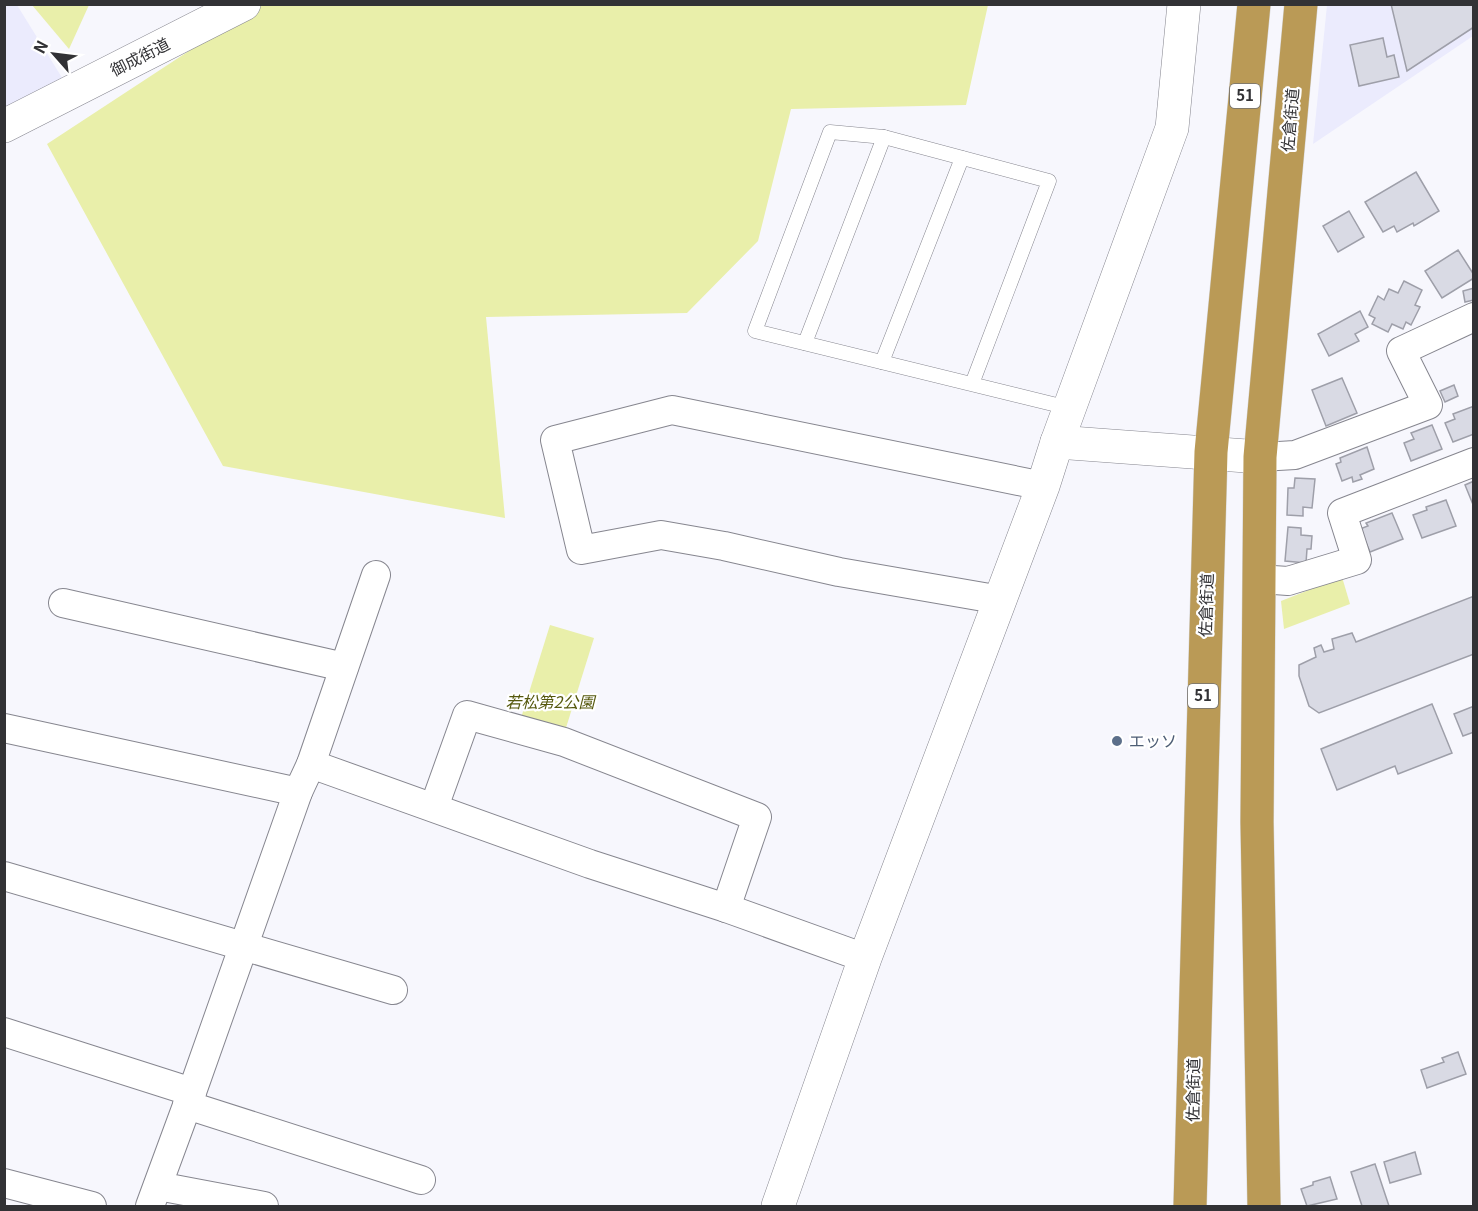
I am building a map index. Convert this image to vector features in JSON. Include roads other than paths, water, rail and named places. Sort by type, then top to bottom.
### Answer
[{"type":"highway","name":"佐倉街道","points":[[1190,1206],[1211,452],[1254,4]]},
{"type":"highway","name":"佐倉街道","points":[[1264,1206],[1257,822],[1260,457],[1301,4]]},
{"type":"street","name":"御成街道","points":[[4,126],[244,4]]},
{"type":"street","points":[[778,1206],[865,958],[1001,600],[1172,128],[1184,4]]},
{"type":"street","points":[[1057,442],[1260,457],[1295,456],[1428,405],[1401,351],[1473,317]]},
{"type":"street","points":[[1001,600],[839,572],[724,546],[661,535],[581,550],[555,440],[672,410],[1043,486]]},
{"type":"street","points":[[1258,579],[1288,581],[1357,560],[1342,513],[1473,462]]},
{"type":"street","points":[[264,1206],[154,1196],[376,575]]},
{"type":"street","points":[[63,603],[344,667]]},
{"type":"street","points":[[434,807],[467,715],[564,742],[757,817],[726,909]]},
{"type":"street","points":[[4,728],[298,792]]},
{"type":"street","points":[[310,764],[590,864],[865,958]]},
{"type":"street","points":[[4,876],[393,990]]},
{"type":"street","points":[[4,1032],[421,1180]]},
{"type":"street","points":[[4,1183],[92,1206]]},
{"type":"lane","points":[[972,384],[1049,181],[884,137],[830,132],[755,331],[1070,408]]},
{"type":"lane","points":[[805,343],[884,137]]},
{"type":"lane","points":[[882,362],[962,158]]},
{"type":"place","name":"エッソ","points":[[1117,741]]},
{"type":"park label","name":"若松第2公園","points":[[550,702]]}]
